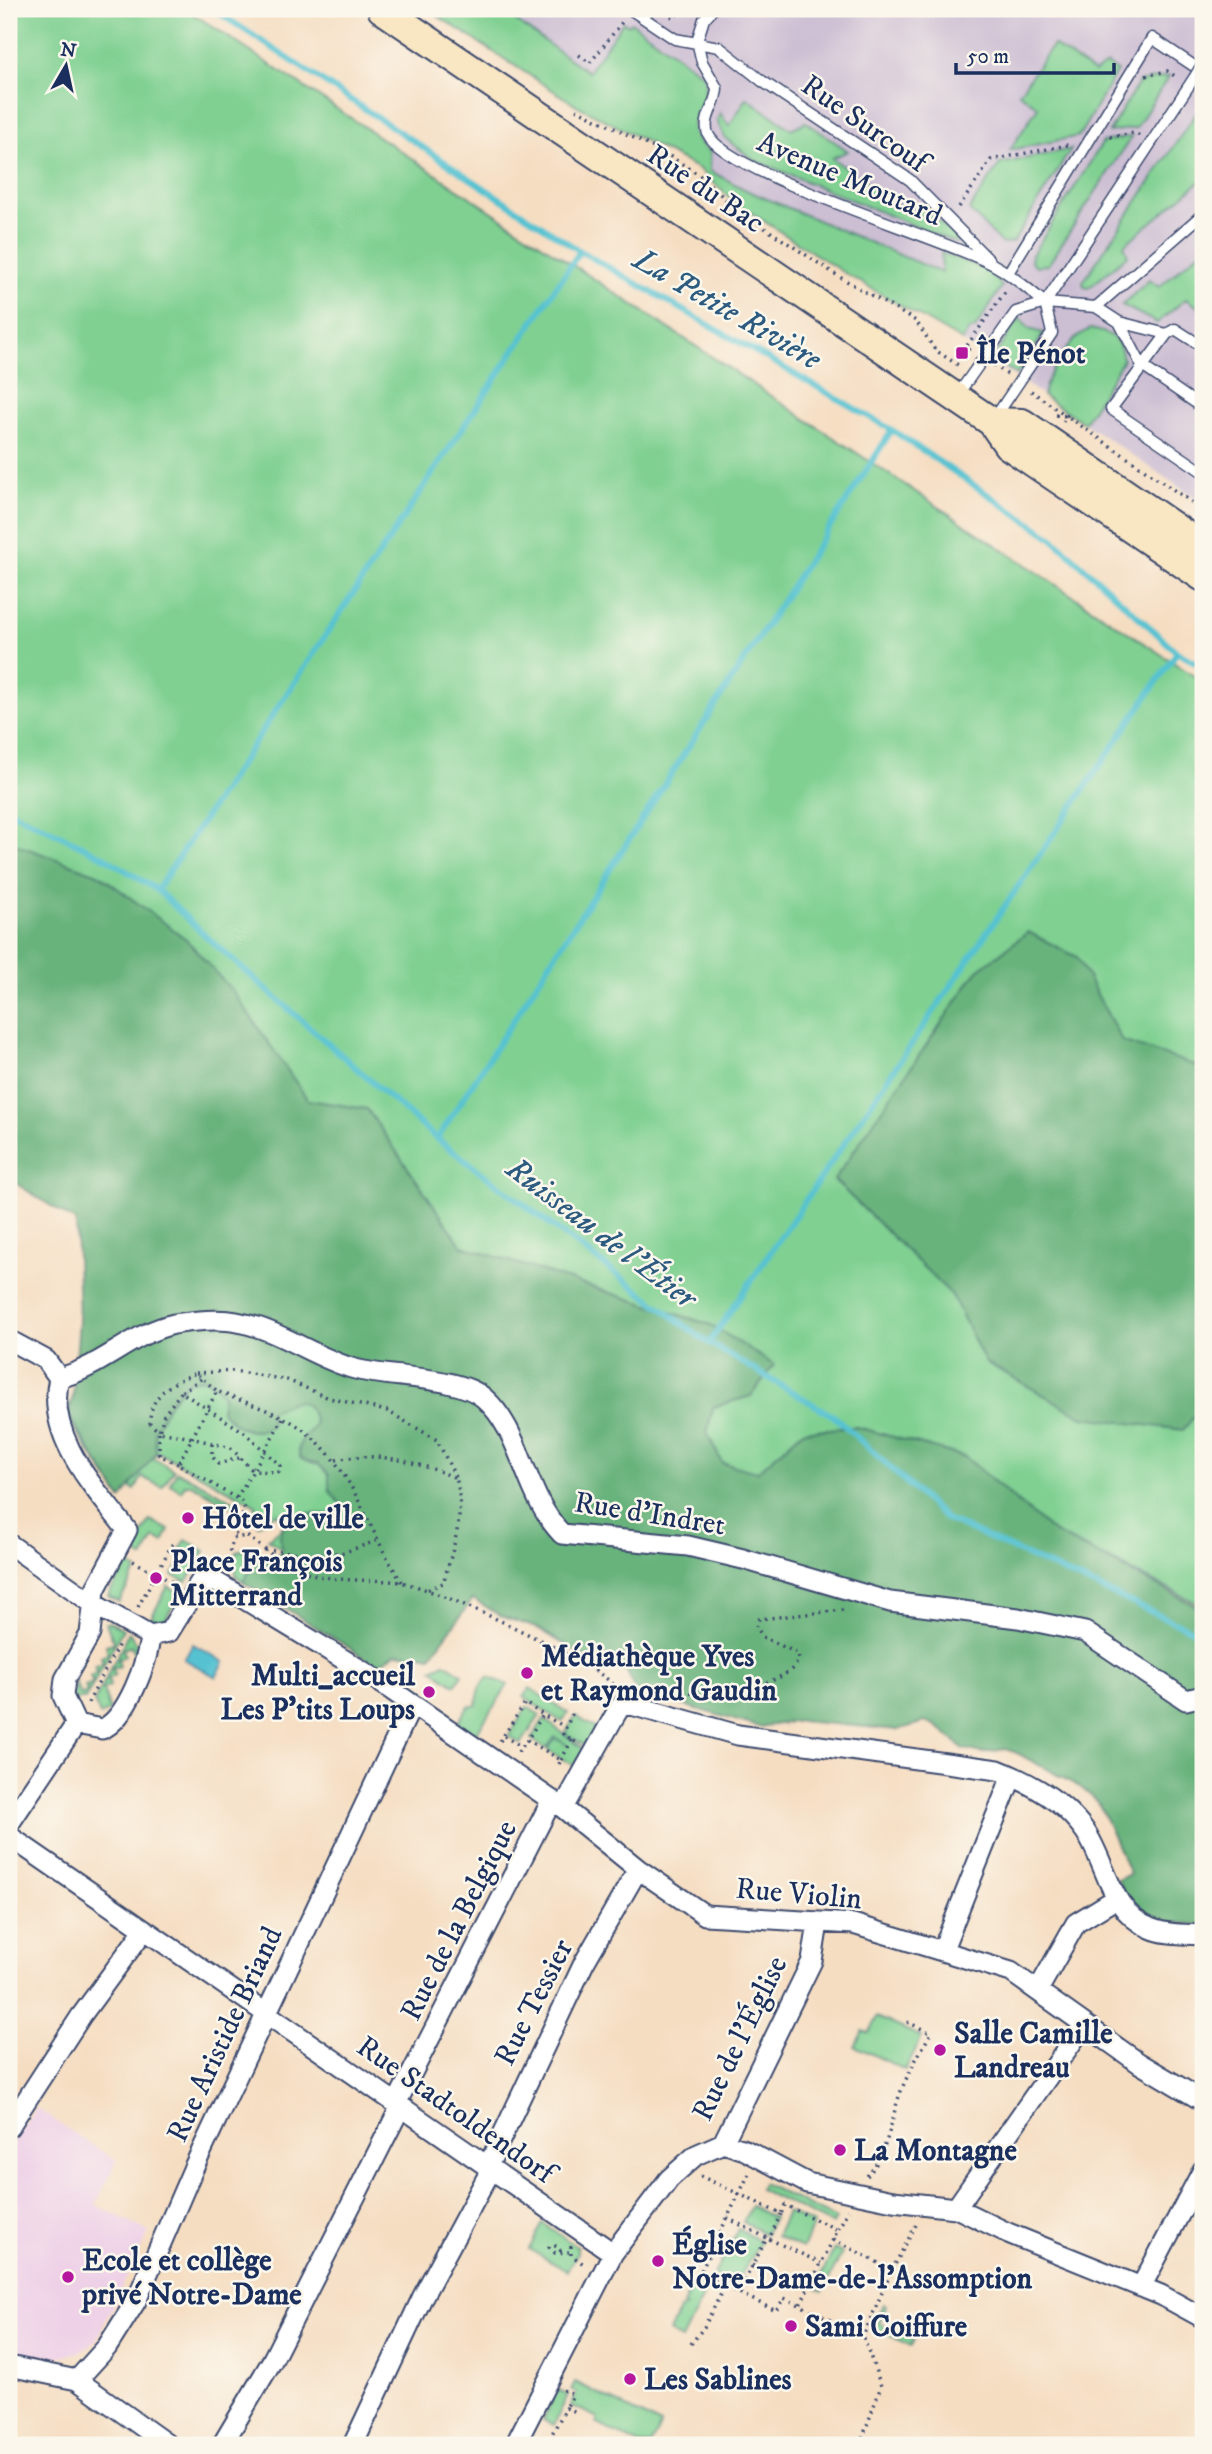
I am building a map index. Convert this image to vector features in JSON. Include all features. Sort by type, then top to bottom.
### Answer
[{"type":"main road","name":"Rue du Bac","points":[[383,9],[992,422],[1016,451],[1203,577]]},
{"type":"main road","name":"Rue du Bac","points":[[992,422],[1022,423],[1203,547]]},
{"type":"street","name":"Rue d'Indret","points":[[59,1378],[84,1370],[148,1333],[172,1325],[235,1321],[265,1329],[354,1368],[447,1382],[482,1396],[506,1423],[545,1517],[562,1534],[688,1546],[743,1559],[890,1602],[1018,1618],[1085,1632],[1185,1700],[1202,1697]]},
{"type":"street","points":[[9,1340],[46,1360],[59,1378],[55,1408],[66,1440],[89,1482],[127,1530],[92,1603],[90,1634],[67,1673],[62,1690],[66,1706],[76,1724]]},
{"type":"street","points":[[9,1544],[92,1603],[150,1636],[169,1632],[200,1582],[216,1582]]},
{"type":"street","name":"Rue Violin","points":[[216,1582],[371,1676],[558,1804],[638,1869],[705,1915],[853,1924],[943,1949],[1011,1972],[1084,2025],[1203,2101]]},
{"type":"street","points":[[76,1724],[102,1728],[116,1719],[146,1664],[150,1636]]},
{"type":"street","points":[[628,1704],[738,1735],[998,1770],[1064,1807],[1078,1822],[1096,1851],[1108,1886],[1135,1918],[1150,1928],[1203,1935]]},
{"type":"street","name":"Rue de la Belgique","points":[[222,2445],[272,2361],[398,2106],[558,1804],[620,1707],[628,1704]]},
{"type":"street","name":"Rue Aristide Briand","points":[[77,2380],[107,2347],[136,2301],[266,2012],[412,1705]]},
{"type":"street","points":[[9,1824],[76,1724]]},
{"type":"street","points":[[943,1949],[1012,1776]]},
{"type":"street","name":"Rue Stadtoldendorf","points":[[9,1836],[613,2253]]},
{"type":"street","name":"Rue Tessier","points":[[353,2445],[424,2296],[490,2167],[583,1963],[638,1869]]},
{"type":"street","points":[[1038,1990],[1076,1923],[1117,1898]]},
{"type":"street","name":"Rue de l'Église","points":[[515,2445],[613,2253],[669,2179],[696,2155],[723,2143],[811,1961],[818,1923]]},
{"type":"street","points":[[9,2127],[81,2015],[144,1930]]},
{"type":"street","points":[[956,2208],[1084,2025]]},
{"type":"street","points":[[723,2143],[758,2157],[807,2183],[883,2199],[956,2208],[1008,2233],[1141,2287],[1203,2318]]},
{"type":"street","points":[[1141,2287],[1203,2170]]},
{"type":"street","points":[[9,2367],[77,2380],[168,2445]]},
{"type":"lane","points":[[697,41],[704,19],[713,9]]},
{"type":"lane","name":"Rue Surcouf","points":[[632,10],[675,39],[719,47],[761,81],[910,180],[993,264]]},
{"type":"lane","points":[[1008,273],[1152,38],[1203,72]]},
{"type":"lane","name":"Avenue Moutard","points":[[697,41],[702,62],[717,88],[707,121],[707,132],[714,143],[752,167],[993,264]]},
{"type":"lane","points":[[1045,303],[1203,62]]},
{"type":"lane","points":[[1096,307],[1203,214]]},
{"type":"lane","points":[[992,422],[1052,333],[1045,303],[993,264]]},
{"type":"lane","points":[[956,398],[1016,312],[1045,303],[1096,307],[1119,322],[1167,334]]},
{"type":"lane","points":[[1119,322],[1142,366],[1203,408]]},
{"type":"lane","points":[[1203,347],[1175,329],[1167,334],[1111,409],[1203,472]]},
{"type":"path","points":[[667,13],[674,18],[681,9]]},
{"type":"path","points":[[579,55],[590,63],[619,22],[628,20],[632,10]]},
{"type":"path","points":[[1144,77],[1167,71]]},
{"type":"path","points":[[572,107],[668,155],[701,176],[736,209],[838,276],[916,321],[935,350],[973,374]]},
{"type":"path","points":[[951,220],[991,160],[1134,133]]},
{"type":"path","points":[[1055,415],[1066,416],[1203,510]]},
{"type":"path","points":[[181,1392],[208,1408],[265,1450],[281,1469],[270,1473],[253,1471],[231,1448],[159,1432],[150,1423],[153,1404],[174,1382],[196,1373],[233,1371],[286,1380],[328,1398],[387,1411],[437,1440],[456,1478],[460,1513],[452,1555],[443,1583],[427,1590]]},
{"type":"path","points":[[196,1373],[217,1391],[283,1418],[307,1432],[334,1460],[355,1490],[402,1582]]},
{"type":"path","points":[[201,1380],[181,1392],[164,1415],[159,1432],[159,1455],[237,1497],[245,1509],[216,1582]]},
{"type":"path","points":[[178,1464],[217,1391]]},
{"type":"path","points":[[237,1497],[283,1418]]},
{"type":"path","points":[[212,1444],[212,1457],[218,1464],[223,1465],[239,1458]]},
{"type":"path","points":[[334,1460],[358,1455],[382,1457],[437,1470],[456,1478]]},
{"type":"path","points":[[234,1538],[247,1536],[301,1573],[327,1578],[402,1582],[427,1590],[491,1617],[583,1665],[616,1685],[628,1704]]},
{"type":"path","points":[[264,1550],[321,1555],[345,1552],[379,1539]]},
{"type":"path","points":[[139,1564],[170,1580]]},
{"type":"path","points":[[663,1694],[711,1693],[782,1676],[796,1667],[799,1660],[797,1653],[764,1638],[756,1627],[760,1619],[853,1610]]},
{"type":"path","points":[[489,1758],[523,1702],[565,1727]]},
{"type":"path","points":[[572,1714],[563,1734],[584,1748]]},
{"type":"path","points":[[544,1715],[527,1740],[560,1762],[572,1740]]},
{"type":"path","points":[[504,1736],[522,1747]]},
{"type":"path","points":[[758,2157],[700,2273],[776,2311],[784,2298],[800,2305]]},
{"type":"path","points":[[683,2166],[781,2214]]},
{"type":"path","points":[[738,2292],[785,2205],[838,2230]]},
{"type":"path","points":[[727,2218],[821,2263]]},
{"type":"path","points":[[892,2270],[919,2219]]},
{"type":"path","points":[[561,2251],[569,2252]]},
{"type":"path","points":[[752,2265],[762,2270]]},
{"type":"path","points":[[691,2344],[704,2327],[725,2286]]},
{"type":"path","points":[[860,2445],[881,2386],[863,2336]]},
{"type":"path","points":[[546,2445],[566,2408],[579,2413]]},
{"type":"shaded area","points":[[427,9],[1203,9],[1203,503],[962,341],[841,271],[733,201],[699,169],[574,104]]},
{"type":"shaded area","name":"Ecole et collège privé Notre-Dame","points":[[36,2108],[116,2161],[96,2205],[149,2232],[96,2340],[79,2352],[58,2358],[9,2354],[9,2148]]},
{"type":"green space","points":[[9,9],[186,9],[1203,682],[1203,1606],[1053,1532],[965,1457],[857,1427],[803,1431],[757,1473],[722,1463],[707,1433],[713,1407],[751,1396],[711,1325],[462,1246],[9,922]]},
{"type":"green space","points":[[427,9],[499,9],[588,72],[623,22],[628,25],[631,22],[703,75],[704,97],[693,123],[693,131],[698,141],[710,152],[710,171],[746,190],[942,273],[941,253],[986,269],[1002,286],[975,329],[969,330],[962,341],[841,271],[733,201],[699,169],[574,104]]},
{"type":"green space","points":[[1053,45],[1094,72],[1107,64],[1117,71],[1079,136],[1010,150],[1038,107],[1019,93]]},
{"type":"green space","points":[[1169,76],[1136,128],[1109,132],[1139,82]]},
{"type":"green space","points":[[747,98],[791,129],[806,122],[848,151],[832,158],[906,211],[924,208],[959,240],[956,243],[754,160],[725,138],[717,121],[720,113],[729,126]]},
{"type":"green space","points":[[1203,103],[1203,179],[1124,245],[1128,255],[1089,288],[1084,287],[1083,282]]},
{"type":"green space","points":[[1132,136],[1048,265],[1036,266],[1031,261],[1032,255],[1103,142]]},
{"type":"green space","points":[[1071,149],[1013,242],[1002,244],[969,210],[1000,164]]},
{"type":"green space","points":[[1203,249],[1203,310],[1186,299],[1157,323],[1122,305],[1149,280],[1159,287]]},
{"type":"green space","points":[[1020,318],[1029,329],[1044,333],[1017,375],[993,358]]},
{"type":"green space","points":[[1090,329],[1113,338],[1120,347],[1123,360],[1084,423],[1043,396],[1060,357],[1074,340]]},
{"type":"green space","points":[[9,842],[98,874],[186,939],[235,994],[308,1100],[367,1109],[462,1246],[711,1325],[774,1365],[751,1396],[713,1407],[707,1433],[722,1463],[757,1472],[803,1431],[857,1427],[965,1457],[1053,1532],[1203,1609],[1203,1925],[1152,1921],[1136,1909],[1117,1880],[1130,1874],[1098,1802],[1080,1787],[1005,1749],[983,1753],[964,1749],[935,1725],[924,1722],[898,1730],[800,1721],[759,1727],[637,1692],[626,1670],[611,1663],[601,1667],[539,1629],[501,1616],[473,1599],[431,1656],[396,1653],[377,1665],[243,1582],[256,1561],[272,1562],[282,1549],[281,1533],[292,1518],[304,1513],[338,1514],[342,1506],[329,1490],[329,1475],[318,1464],[301,1459],[300,1444],[315,1424],[309,1407],[304,1403],[292,1402],[270,1412],[271,1425],[251,1431],[238,1426],[221,1410],[223,1396],[216,1386],[203,1378],[188,1382],[170,1402],[155,1430],[156,1453],[121,1499],[68,1415],[73,1396],[79,1321],[76,1222],[9,1179]]},
{"type":"green space","points":[[1028,932],[1077,957],[1122,1041],[1203,1068],[1203,1406],[1183,1430],[1083,1417],[985,1362],[952,1295],[834,1180],[977,971]]},
{"type":"green space","points":[[270,1349],[472,1598],[431,1656],[396,1653],[377,1665],[235,1576],[236,1567],[231,1563],[237,1552],[243,1549],[249,1557],[258,1554],[272,1562],[282,1549],[268,1539],[284,1526],[277,1513],[258,1525],[255,1519],[248,1521],[256,1505],[158,1452],[153,1458],[174,1470],[162,1487],[142,1477],[135,1490],[128,1487],[121,1499],[71,1424],[69,1405]]},
{"type":"green space","points":[[177,1471],[237,1503],[235,1508],[191,1484],[186,1484],[181,1491],[170,1484]]},
{"type":"green space","points":[[150,1520],[169,1530],[163,1542],[154,1538],[143,1558],[132,1552]]},
{"type":"green space","points":[[186,1540],[205,1551],[186,1582],[173,1575],[185,1555],[179,1551]]},
{"type":"green space","points":[[127,1564],[137,1570],[119,1602],[108,1596]]},
{"type":"green space","points":[[168,1586],[180,1593],[162,1625],[151,1618]]},
{"type":"green space","points":[[106,1623],[123,1629],[85,1699],[72,1699],[75,1681],[80,1695],[87,1692],[85,1686],[93,1683],[90,1676],[97,1673],[95,1666],[103,1663],[101,1656],[108,1653],[106,1645],[114,1643]]},
{"type":"green space","points":[[129,1632],[137,1645],[136,1660],[132,1646],[123,1649],[125,1656],[118,1659],[120,1666],[113,1668],[115,1675],[108,1679],[110,1686],[103,1689],[110,1711],[100,1715],[94,1702]]},
{"type":"green space","points":[[445,1663],[462,1674],[455,1685],[432,1669]]},
{"type":"green space","points":[[488,1677],[508,1685],[473,1738],[456,1725],[468,1707],[477,1705],[479,1688]]},
{"type":"green space","points":[[530,1688],[568,1713],[562,1722],[523,1697]]},
{"type":"green space","points":[[527,1707],[540,1715],[521,1744],[509,1736]]},
{"type":"green space","points":[[576,1716],[597,1729],[587,1747],[565,1733]]},
{"type":"green space","points":[[544,1719],[585,1750],[574,1766],[548,1750],[555,1738],[570,1747],[555,1737],[546,1749],[531,1739]]},
{"type":"green space","points":[[877,2017],[922,2037],[905,2070],[855,2046],[863,2031],[869,2033]]},
{"type":"green space","points":[[762,2183],[836,2219],[833,2225],[759,2189]]},
{"type":"green space","points":[[751,2206],[774,2218],[765,2234],[743,2222]]},
{"type":"green space","points":[[787,2212],[814,2224],[802,2248],[776,2236]]},
{"type":"green space","points":[[543,2223],[577,2247],[577,2254],[567,2271],[529,2249]]},
{"type":"green space","points":[[738,2229],[761,2241],[735,2285],[714,2274]]},
{"type":"green space","points":[[834,2249],[842,2253],[823,2291],[816,2287]]},
{"type":"green space","points":[[695,2282],[707,2289],[682,2340],[669,2332],[679,2310],[686,2307],[683,2305],[693,2285],[698,2284]]},
{"type":"green space","points":[[883,2304],[886,2306],[878,2322],[914,2340],[911,2346],[872,2327]]},
{"type":"green space","points":[[575,2382],[661,2425],[650,2445],[640,2445],[596,2423],[598,2418],[571,2405],[577,2393],[571,2390]]},
{"type":"green space","points":[[557,2390],[568,2395],[554,2425],[543,2420]]},
{"type":"water","points":[[193,1644],[224,1662],[216,1677],[184,1659]]},
{"type":"waterway","name":"La Petite Rivière","points":[[213,9],[580,251],[892,430],[1051,537],[1177,652],[1203,667]]},
{"type":"waterway","points":[[157,890],[580,251]]},
{"type":"waterway","points":[[437,1139],[892,430]]},
{"type":"waterway","points":[[709,1343],[1177,652]]},
{"type":"waterway","name":"Ruisseau de l'Étier","points":[[9,810],[104,857],[157,890],[210,940],[437,1139],[704,1340],[835,1417],[946,1519],[1203,1635]]},
{"type":"place","name":"Île Pénot","points":[[962,353]]},
{"type":"place","name":"Hôtel de ville","points":[[188,1518]]},
{"type":"place","name":"Place François Mitterrand","points":[[156,1578]]},
{"type":"place","name":"Médiathèque Yves et Raymond Gaudin","points":[[527,1673]]},
{"type":"place","name":"Multi_accueil Les P'tits Loups","points":[[429,1692]]},
{"type":"place","name":"Salle Camille Landreau","points":[[940,2050]]},
{"type":"place","name":"La Montagne","points":[[840,2150]]},
{"type":"place","name":"Église Notre-Dame-de-l'Assomption","points":[[658,2261]]},
{"type":"place","name":"Ecole et collège privé Notre-Dame","points":[[68,2277]]},
{"type":"place","name":"Sami Coiffure","points":[[791,2326]]},
{"type":"place","name":"Les Sablines","points":[[630,2379]]}]
